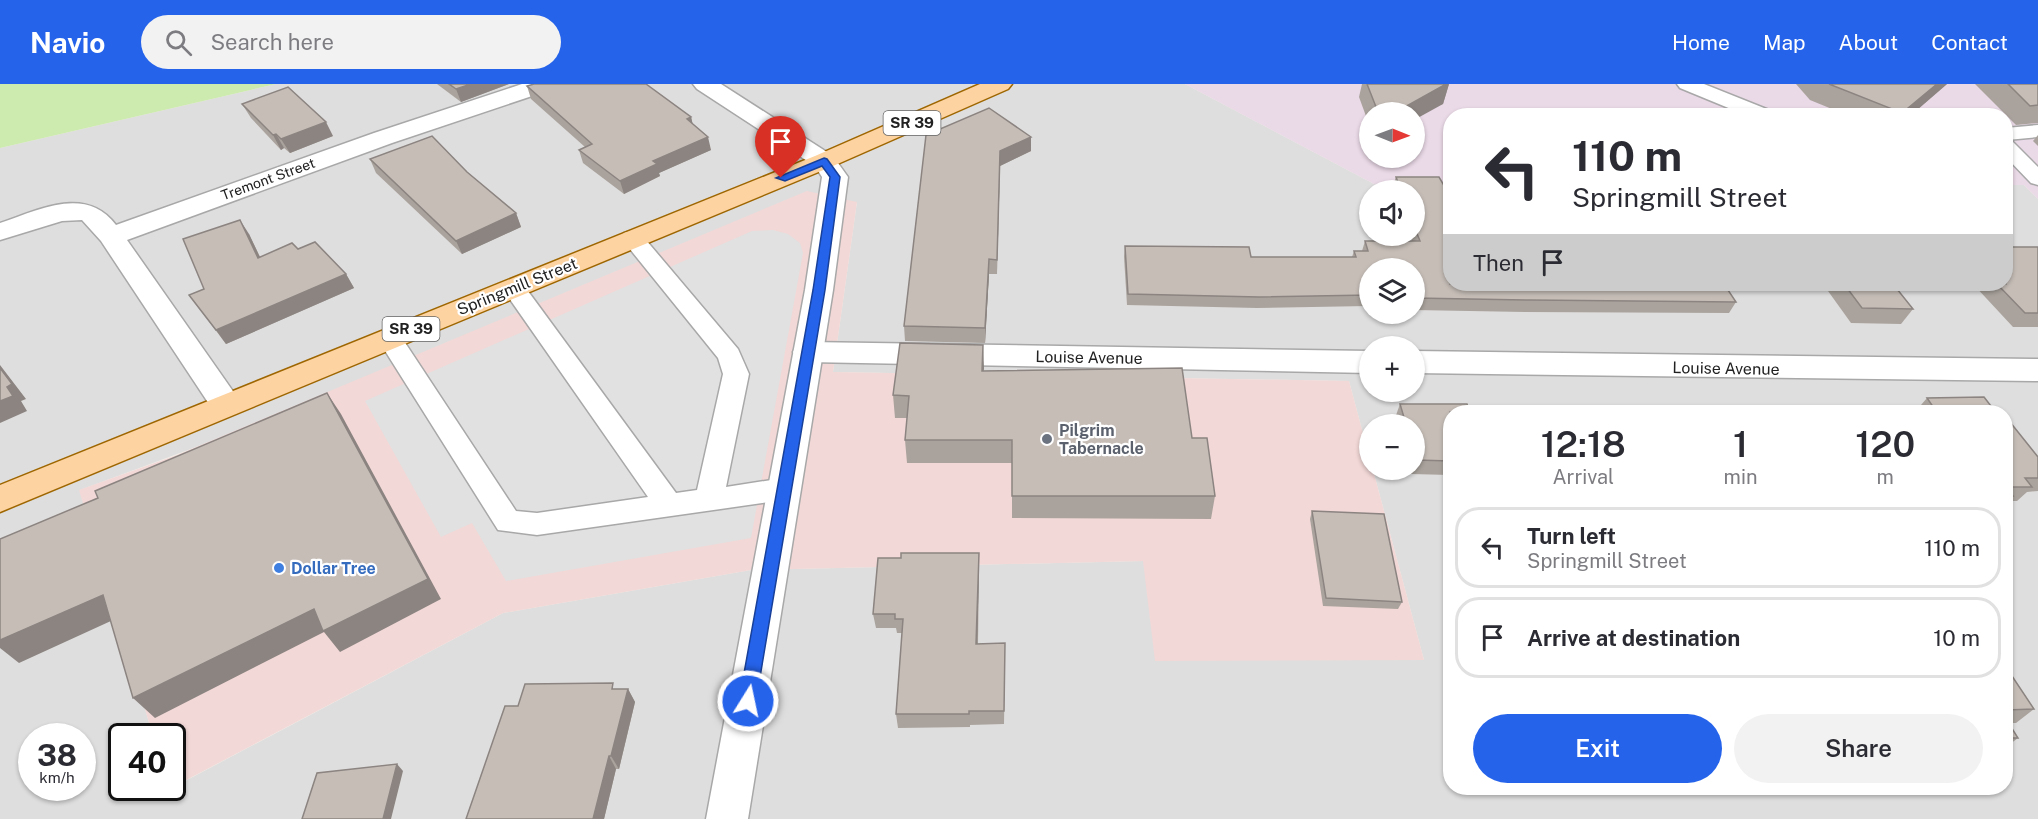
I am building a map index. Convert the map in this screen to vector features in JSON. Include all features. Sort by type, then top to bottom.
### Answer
[{"type":"main road","name":"Springmill Street","points":[[0,499],[824,161],[1000,84]]},
{"type":"street","name":"Tremont Street","points":[[111,236],[383,138],[545,84]]},
{"type":"street","points":[[705,84],[824,161],[835,177],[808,352],[727,819]]},
{"type":"street","points":[[0,232],[74,210],[86,211],[99,220],[226,405]]},
{"type":"street","name":"Louise Avenue","points":[[808,352],[1359,362]]},
{"type":"street","name":"Louise Avenue","points":[[1425,362],[2038,370]]},
{"type":"lane","points":[[1687,84],[1747,108]]},
{"type":"lane","points":[[2013,133],[2038,131]]},
{"type":"lane","points":[[2013,153],[2038,179]]},
{"type":"lane","points":[[632,238],[729,355],[736,374],[709,499]]},
{"type":"lane","points":[[514,288],[668,504]]},
{"type":"lane","points":[[390,338],[508,522],[537,524],[784,489]]},
{"type":"shaded area","points":[[276,84],[1185,84],[1367,180],[1359,180],[1359,246],[1425,246],[1425,185],[1443,185],[1443,291],[2013,291],[2013,185],[2024,185],[2038,199],[2038,819],[0,819],[0,148]],"holes":[[[857,202],[833,372],[1349,381],[1359,418],[1359,414],[1425,414],[1425,480],[1376,480],[1424,660],[1143,561],[751,570],[503,613],[186,781],[186,801],[108,801],[108,723],[149,723],[80,490]]]},
{"type":"shaded area","points":[[1185,84],[2038,84],[2038,199],[2024,185],[2013,185],[2013,108],[1443,108],[1443,185],[1425,185],[1425,180],[1367,180]]},
{"type":"shaded area","points":[[807,191],[857,202],[833,372],[1349,381],[1359,418],[1359,480],[1376,480],[1424,660],[1155,661],[1143,561],[751,570],[503,613],[186,780],[186,723],[149,723],[79,490],[177,455]]},
{"type":"shaded area","points":[[773,230],[788,234],[800,243],[803,253],[751,538],[506,581],[472,523],[441,537],[365,401],[752,231]]},
{"type":"green space","points":[[0,84],[276,84],[0,148]]},
{"type":"building","points":[[449,84],[471,84],[456,89]]},
{"type":"building","points":[[534,84],[646,84],[691,117],[687,119],[708,137],[653,161],[657,164],[620,181],[579,150],[592,144],[527,86]]},
{"type":"building","points":[[1367,84],[1446,84],[1414,102],[1374,102]]},
{"type":"building","points":[[1829,84],[1937,84],[1908,108],[1889,108]]},
{"type":"building","points":[[2008,84],[2038,84],[2038,105],[2030,106]]},
{"type":"building","points":[[288,87],[326,122],[281,139],[276,134],[273,135],[242,104]]},
{"type":"building","points":[[989,108],[1031,137],[1000,151],[997,260],[989,259],[985,328],[904,326],[926,135]]},
{"type":"building","points":[[432,136],[467,172],[516,213],[456,241],[370,159]]},
{"type":"building","points":[[1396,177],[1439,177],[1443,184],[1443,291],[1729,291],[1736,302],[1425,298],[1425,258],[1359,258],[1359,295],[1259,297],[1128,294],[1125,246],[1249,247],[1251,257],[1356,257],[1354,251],[1368,251],[1366,246],[1425,246],[1425,180],[1397,180]]},
{"type":"building","points":[[240,220],[258,258],[292,243],[298,249],[315,242],[346,274],[216,330],[189,295],[204,289],[183,239]]},
{"type":"building","points":[[2013,247],[2038,247],[2038,313],[2025,313],[2004,291],[2013,291]]},
{"type":"building","points":[[1849,291],[1899,291],[1913,309],[1862,308]]},
{"type":"building","name":"Pilgrim Tabernacle","points":[[900,343],[983,345],[982,371],[1182,368],[1192,438],[1207,438],[1215,496],[1012,496],[1012,440],[905,440],[909,396],[893,395]]},
{"type":"building","points":[[0,368],[12,384],[7,387],[13,396],[0,401]]},
{"type":"building","name":"Dollar Tree","points":[[327,393],[428,579],[323,631],[314,609],[133,698],[103,595],[0,640],[0,539],[98,498],[95,491]]},
{"type":"building","points":[[1984,397],[1990,405],[1932,405],[1927,398]]},
{"type":"building","points":[[1400,404],[1467,404],[1443,405],[1443,461],[1425,460],[1425,414],[1403,414]]},
{"type":"building","points":[[2013,426],[2038,457],[2038,478],[2025,478],[2032,487],[2013,487]]},
{"type":"building","points":[[1312,511],[1384,514],[1402,602],[1326,598]]},
{"type":"building","points":[[901,553],[979,553],[976,644],[1005,643],[1004,711],[969,711],[969,714],[896,714],[903,619],[895,619],[895,614],[873,614],[878,558],[901,558]]},
{"type":"building","points":[[2013,678],[2034,709],[2013,710]]},
{"type":"building","points":[[613,683],[612,689],[628,689],[593,819],[466,819],[505,706],[518,706],[525,684]]},
{"type":"building","points":[[397,764],[383,819],[302,819],[317,773]]},
{"type":"place","name":"Pilgrim Tabernacle","points":[[1047,439]]},
{"type":"place","name":"Dollar Tree","points":[[279,568]]},
{"type":"route","points":[[748,701],[819,290],[835,177],[824,161],[781,178]]}]
